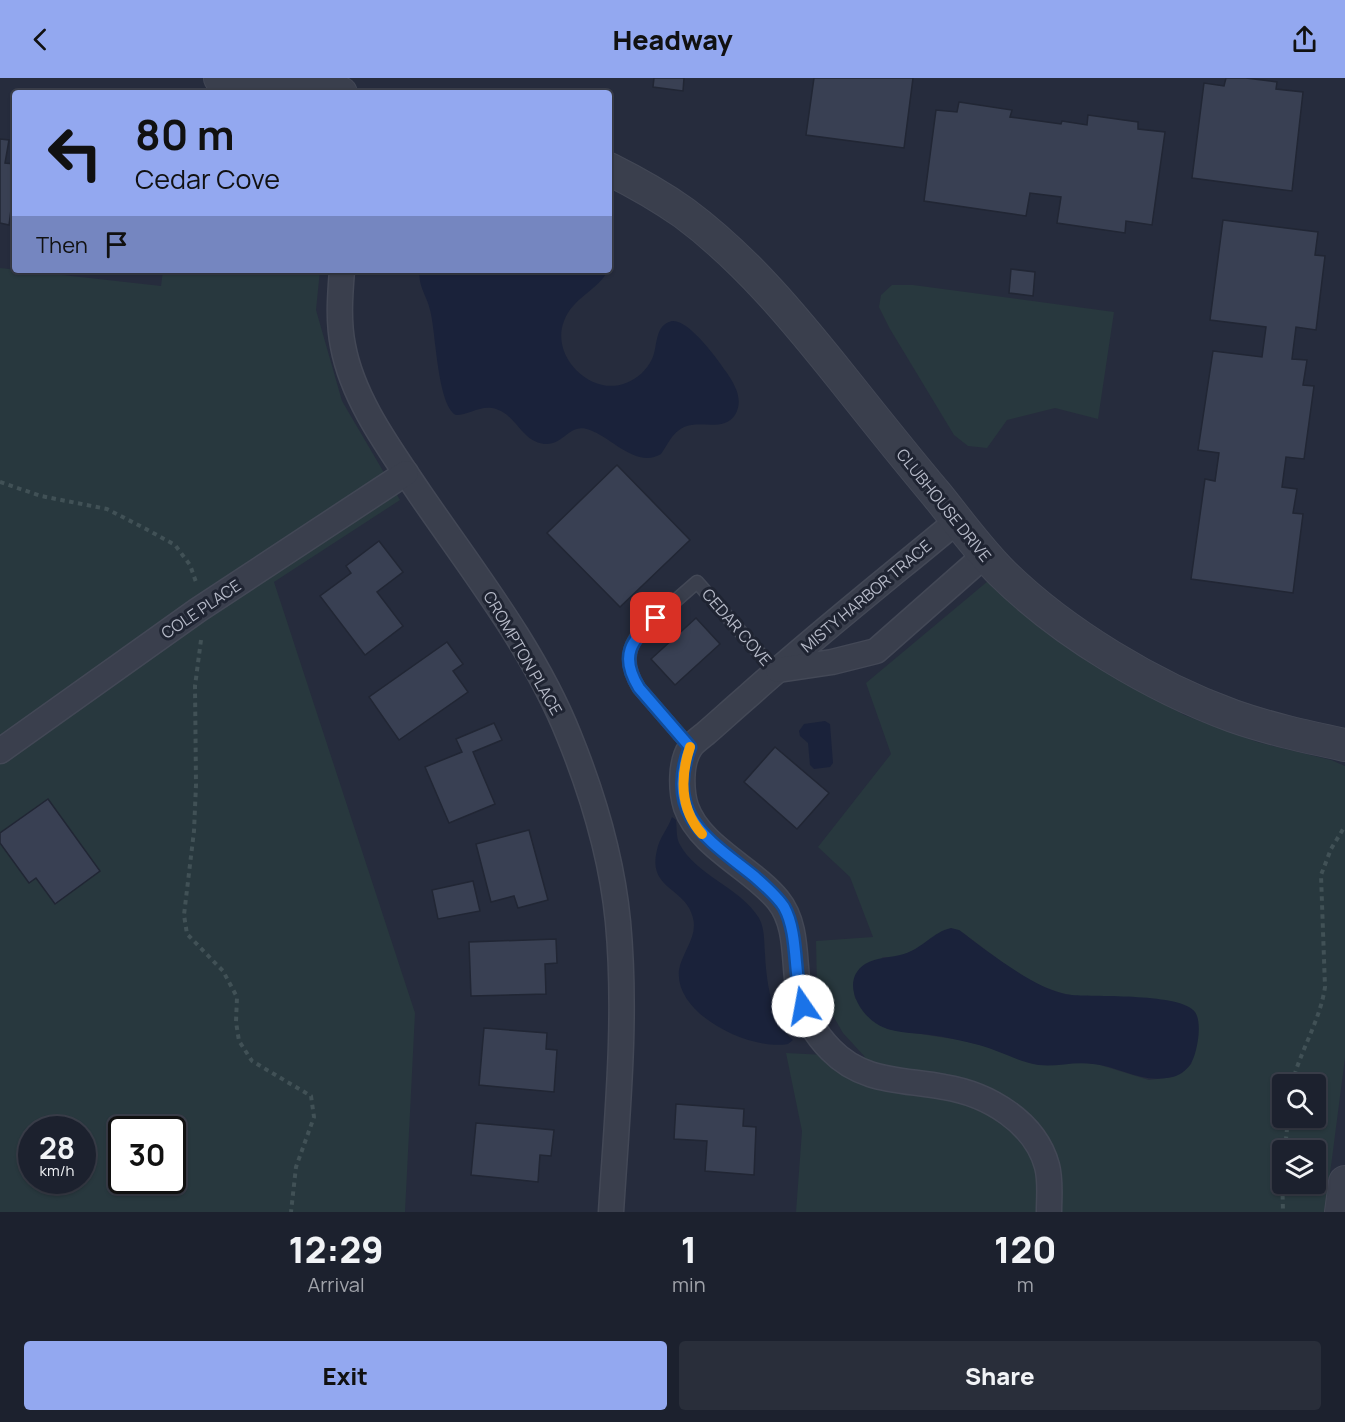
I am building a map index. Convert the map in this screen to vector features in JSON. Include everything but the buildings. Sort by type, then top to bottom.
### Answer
[{"type":"street","points":[[220,78],[317,90]]},
{"type":"street","name":"CLUBHOUSE DRIVE","points":[[612,171],[686,214],[751,273],[798,322],[985,555],[1023,592],[1066,627],[1120,661],[1180,694],[1260,725],[1345,745]]},
{"type":"street","name":"CROMPTON PLACE","points":[[342,273],[340,326],[348,364],[369,413],[406,473],[518,639],[546,686],[569,734],[599,826],[610,867],[618,920],[621,963],[621,1059],[611,1212]]},
{"type":"street","name":"COLE PLACE","points":[[0,751],[198,610],[406,473]]},
{"type":"street","name":"MISTY HARBOR TRACE","points":[[690,747],[775,671],[957,521]]},
{"type":"street","name":"MISTY HARBOR TRACE","points":[[775,671],[832,662],[876,651],[985,555]]},
{"type":"street","points":[[690,747],[684,772],[683,791],[690,817],[706,838],[763,884],[783,906],[791,928],[799,994],[808,1017],[824,1042],[840,1058],[871,1075],[900,1082],[944,1086],[962,1091],[996,1106],[1013,1117],[1026,1128],[1043,1154],[1048,1170],[1049,1212]]},
{"type":"street","points":[[1341,1212],[1345,1182]]},
{"type":"lane","name":"CEDAR COVE","points":[[690,747],[632,677],[629,656],[636,637],[643,629],[697,582],[775,671]]},
{"type":"path","points":[[0,482],[41,496],[107,509],[175,545],[190,565],[198,587],[198,610],[202,635],[195,686],[194,831],[184,915],[187,934],[223,971],[237,997],[236,1022],[239,1041],[252,1061],[312,1096],[314,1117],[296,1167],[291,1212]]},
{"type":"path","points":[[1295,1074],[1323,1001],[1326,981],[1321,875],[1331,849],[1345,826]]},
{"type":"path","points":[[1283,1194],[1283,1212]]},
{"type":"shaded area","points":[[0,268],[12,269],[12,273],[45,273],[161,286],[163,273],[320,273],[316,310],[342,401],[400,500],[274,582],[415,1013],[405,1212],[0,1212]]},
{"type":"shaded area","points":[[892,285],[913,285],[1114,312],[1098,419],[1055,408],[1007,420],[987,448],[968,446],[954,435],[879,307],[881,295]]},
{"type":"shaded area","points":[[988,581],[1104,668],[1184,715],[1257,742],[1331,760],[1345,766],[1345,1058],[1325,1212],[796,1212],[802,1131],[786,1053],[865,1057],[843,1033],[817,988],[816,941],[873,937],[850,877],[818,847],[891,754],[866,683]],"holes":[[[959,930],[1026,978],[1071,995],[1192,1063],[1182,1073],[1173,1077],[1149,1080],[1097,1064],[1079,1062],[1038,1065],[960,1040],[887,1029],[855,998],[853,984],[883,957],[895,957],[908,953]]]},
{"type":"water","points":[[419,273],[606,273],[599,283],[573,306],[564,321],[561,334],[563,347],[568,360],[577,370],[587,379],[600,384],[613,386],[626,383],[641,374],[650,363],[662,327],[672,321],[679,322],[702,341],[727,373],[739,398],[738,409],[735,415],[725,423],[690,425],[680,429],[661,454],[652,458],[634,455],[583,428],[571,431],[551,444],[536,442],[529,438],[507,415],[492,408],[456,415],[450,408],[441,383],[429,305]]},
{"type":"water","points":[[825,721],[830,724],[833,763],[830,767],[814,769],[810,765],[808,743],[800,736],[799,731],[804,724]]},
{"type":"water","points":[[672,817],[676,820],[679,843],[687,854],[707,873],[741,898],[759,918],[763,931],[767,976],[775,1012],[786,1033],[793,1040],[788,1044],[772,1045],[736,1036],[702,1015],[689,1002],[681,986],[679,970],[692,938],[693,918],[683,900],[662,881],[655,863],[658,846]]},
{"type":"water","points":[[951,928],[959,930],[1029,979],[1059,992],[1072,995],[1157,999],[1187,1006],[1195,1012],[1199,1024],[1197,1047],[1193,1060],[1184,1071],[1172,1077],[1161,1079],[1141,1077],[1093,1064],[1039,1065],[967,1042],[890,1030],[876,1024],[861,1009],[856,1000],[853,990],[857,972],[870,962],[911,951]]},
{"type":"slow traffic","points":[[690,747],[684,772],[684,800],[695,826],[702,834]]},
{"type":"route","points":[[656,618],[643,629],[631,646],[629,666],[632,677],[690,747],[684,772],[683,791],[684,800],[695,826],[706,838],[763,884],[783,906],[791,928],[799,994],[803,1006]]}]
